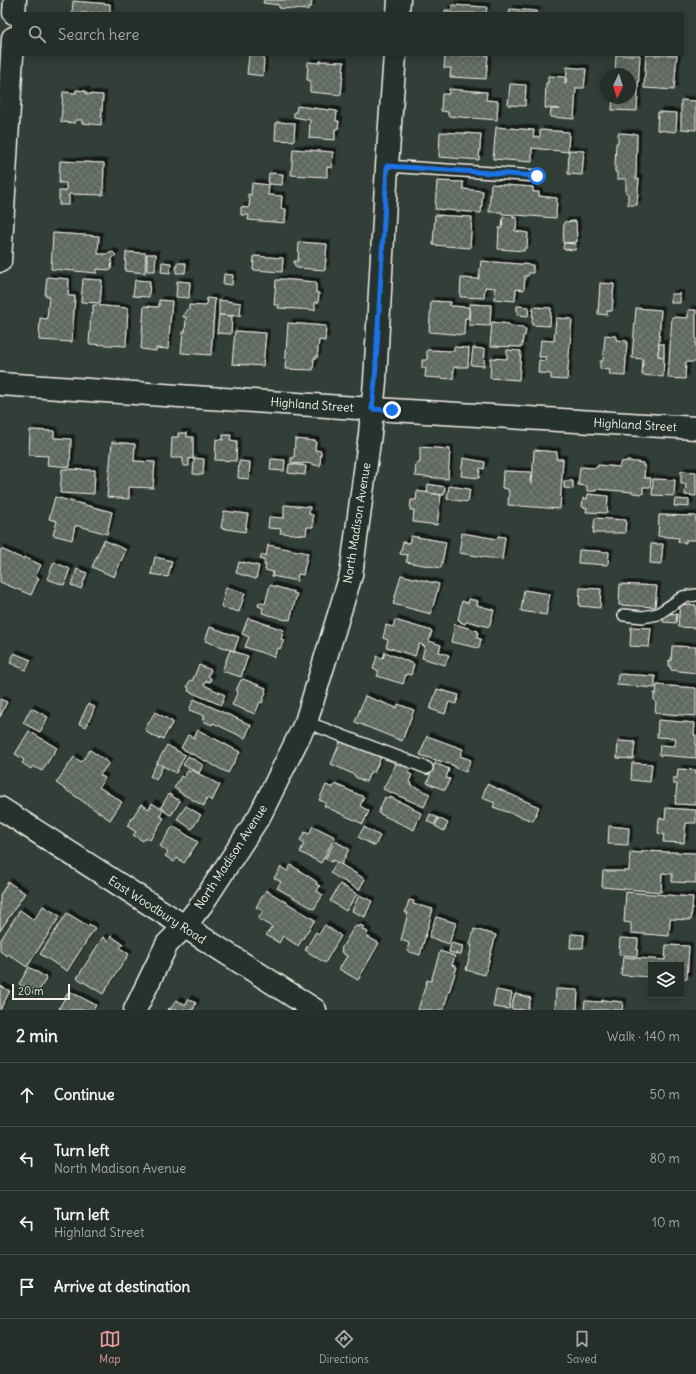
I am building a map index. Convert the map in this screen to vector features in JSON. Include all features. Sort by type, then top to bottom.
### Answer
[{"type":"street","points":[[14,12],[15,0]]},
{"type":"street","points":[[398,12],[399,0]]},
{"type":"street","points":[[0,262],[4,131],[12,48]]},
{"type":"street","name":"North Madison Avenue","points":[[135,1010],[167,944],[184,927],[202,904],[260,815],[306,722],[351,575],[375,381],[395,56]]},
{"type":"street","name":"Highland Street","points":[[0,384],[372,409],[696,428]]},
{"type":"street","name":"East Woodbury Road","points":[[0,808],[315,1010]]},
{"type":"lane","points":[[387,166],[537,176]]},
{"type":"lane","points":[[624,615],[642,617],[658,614],[683,597],[696,595]]},
{"type":"lane","points":[[306,722],[427,768]]},
{"type":"building","points":[[264,0],[312,0],[311,7],[308,7],[308,10],[279,8],[279,5],[263,3]]},
{"type":"building","points":[[73,1],[110,4],[110,12],[72,12]]},
{"type":"building","points":[[452,5],[487,7],[486,12],[445,12],[445,10],[452,10]]},
{"type":"building","points":[[510,9],[537,11],[537,12],[509,12]]},
{"type":"building","points":[[249,56],[264,56],[263,76],[247,74]]},
{"type":"building","points":[[445,56],[488,56],[486,79],[450,77],[451,68],[444,68]]},
{"type":"building","points":[[616,56],[640,56],[637,111],[612,110],[612,104],[636,104],[636,68],[615,68]]},
{"type":"building","points":[[646,56],[677,56],[674,90],[644,88]]},
{"type":"building","points":[[320,61],[344,62],[341,95],[310,92],[310,80],[307,80],[308,62],[319,63]]},
{"type":"building","points":[[567,67],[586,69],[584,88],[576,88],[574,119],[550,117],[551,109],[560,109],[545,108],[546,83],[548,83],[548,76],[565,77],[566,84]]},
{"type":"building","points":[[510,84],[526,85],[525,106],[508,105]]},
{"type":"building","points":[[449,89],[487,92],[486,100],[498,101],[497,120],[448,116],[448,112],[441,111],[442,94],[449,94]]},
{"type":"building","points":[[76,90],[86,91],[86,94],[103,95],[101,125],[82,123],[82,120],[75,120],[75,123],[61,122],[63,92],[76,93]]},
{"type":"building","points":[[681,100],[696,101],[696,130],[681,129]]},
{"type":"building","points":[[297,106],[337,111],[336,121],[339,121],[338,129],[335,129],[335,140],[309,138],[310,120],[294,117],[294,112],[296,112]]},
{"type":"building","points":[[658,112],[677,113],[676,132],[657,130]]},
{"type":"building","points":[[276,122],[295,123],[294,141],[275,140]]},
{"type":"building","points":[[496,127],[534,130],[533,137],[540,137],[540,130],[569,132],[568,152],[532,148],[532,162],[493,159]]},
{"type":"building","points":[[440,132],[481,134],[479,160],[439,157]]},
{"type":"building","points":[[618,133],[637,134],[636,179],[639,179],[637,205],[628,205],[626,179],[617,179],[617,172],[615,172],[616,143],[618,143]]},
{"type":"building","points":[[293,149],[333,152],[332,168],[327,167],[327,177],[291,175]]},
{"type":"building","points":[[569,150],[584,151],[582,175],[568,174]]},
{"type":"building","points":[[60,161],[104,163],[103,195],[69,194],[69,205],[59,205],[59,191],[66,191],[66,183],[59,183]]},
{"type":"building","points":[[269,173],[283,174],[282,185],[268,184]]},
{"type":"building","points":[[437,181],[463,182],[463,189],[483,191],[481,213],[435,209]]},
{"type":"building","points":[[252,183],[269,185],[268,195],[282,196],[281,209],[286,209],[285,223],[248,220],[249,215],[241,215],[241,207],[249,208],[250,198],[248,198],[248,194],[251,195]]},
{"type":"building","points":[[491,184],[533,187],[533,192],[539,192],[539,196],[557,198],[556,218],[489,212]]},
{"type":"building","points":[[435,215],[472,217],[470,248],[433,245]]},
{"type":"building","points":[[503,217],[517,218],[515,231],[528,233],[527,248],[524,248],[524,251],[498,249],[499,228],[502,228]]},
{"type":"building","points":[[576,221],[577,242],[563,243],[564,222]]},
{"type":"building","points":[[53,233],[99,236],[98,254],[113,252],[116,255],[112,259],[111,270],[97,269],[97,273],[51,269]]},
{"type":"building","points":[[299,242],[327,244],[325,270],[297,268],[294,261],[298,261]]},
{"type":"building","points":[[564,243],[576,244],[575,250],[563,249]]},
{"type":"building","points":[[126,252],[146,253],[145,273],[125,271]]},
{"type":"building","points":[[147,254],[156,254],[155,271],[147,271]]},
{"type":"building","points":[[254,256],[283,258],[282,272],[253,270]]},
{"type":"building","points":[[481,261],[533,265],[533,273],[529,273],[528,276],[525,276],[524,290],[516,289],[515,301],[494,299],[495,288],[485,287],[484,298],[460,297],[461,278],[479,279]]},
{"type":"building","points":[[162,262],[171,263],[170,273],[161,272]]},
{"type":"building","points":[[177,263],[186,263],[185,273],[176,273]]},
{"type":"building","points":[[224,274],[233,275],[232,285],[223,284]]},
{"type":"building","points":[[47,277],[69,279],[68,296],[75,296],[72,342],[39,340],[40,318],[47,319],[49,296],[45,296]]},
{"type":"building","points":[[83,279],[102,280],[100,303],[81,302]]},
{"type":"building","points":[[135,280],[150,281],[149,297],[133,296]]},
{"type":"building","points":[[276,280],[316,282],[316,293],[319,293],[318,303],[315,302],[315,310],[278,308],[279,305],[274,305]]},
{"type":"building","points":[[177,281],[190,282],[189,298],[176,297]]},
{"type":"building","points":[[600,283],[614,284],[612,311],[607,311],[607,315],[598,314]]},
{"type":"building","points":[[671,294],[680,294],[680,303],[671,303]]},
{"type":"building","points":[[207,298],[215,299],[211,355],[181,353],[183,332],[185,332],[186,317],[183,317],[184,313],[186,313],[186,310],[189,310],[189,305],[206,306]]},
{"type":"building","points":[[159,300],[172,301],[168,349],[156,348],[156,351],[141,349],[144,306],[159,307]]},
{"type":"building","points":[[219,300],[241,303],[240,316],[219,315]]},
{"type":"building","points":[[431,301],[451,302],[450,306],[469,307],[469,318],[465,318],[464,335],[429,332]]},
{"type":"building","points":[[470,304],[491,305],[490,326],[469,325]]},
{"type":"building","points":[[93,305],[128,308],[126,346],[89,344]]},
{"type":"building","points":[[517,306],[529,307],[528,316],[517,315]]},
{"type":"building","points":[[533,307],[551,308],[550,326],[532,325]]},
{"type":"building","points":[[636,308],[661,310],[658,356],[664,357],[663,377],[642,375],[643,359],[632,358]]},
{"type":"building","points":[[688,310],[696,310],[696,362],[686,362],[685,379],[668,378],[672,317],[688,318]]},
{"type":"building","points":[[219,315],[232,316],[231,334],[217,333]]},
{"type":"building","points":[[556,318],[572,319],[567,380],[551,379],[551,374],[538,373],[539,360],[545,361],[546,357],[539,357],[541,340],[554,341]]},
{"type":"building","points":[[492,322],[509,324],[509,326],[523,327],[523,329],[526,329],[525,336],[523,336],[522,347],[490,346]]},
{"type":"building","points":[[288,323],[326,326],[325,341],[319,340],[317,358],[314,358],[313,370],[285,369]]},
{"type":"building","points":[[235,331],[266,333],[263,366],[232,364]]},
{"type":"building","points":[[605,335],[616,336],[616,340],[627,341],[625,376],[609,375],[610,370],[600,369],[600,361],[603,361]]},
{"type":"building","points":[[659,344],[664,344],[664,357],[658,356]]},
{"type":"building","points":[[454,347],[469,348],[468,367],[454,367],[453,379],[425,377],[426,368],[422,368],[422,360],[427,360],[427,350],[454,351]]},
{"type":"building","points":[[473,348],[485,349],[484,366],[471,365]]},
{"type":"building","points":[[507,350],[521,351],[519,380],[490,378],[491,358],[507,359]]},
{"type":"building","points":[[30,430],[54,431],[54,438],[71,439],[70,467],[47,465],[48,456],[29,455]]},
{"type":"building","points":[[178,433],[187,433],[187,437],[193,437],[193,459],[189,458],[189,466],[183,466],[183,458],[171,458],[172,437],[178,437]]},
{"type":"building","points":[[223,435],[231,435],[230,440],[237,441],[236,461],[215,460],[216,439],[223,440]]},
{"type":"building","points":[[295,439],[316,441],[315,450],[321,451],[320,466],[314,464],[291,463],[291,458],[294,458]]},
{"type":"building","points":[[112,442],[135,444],[134,461],[155,462],[153,488],[129,487],[129,499],[107,497]]},
{"type":"building","points":[[420,447],[450,449],[448,479],[415,476],[416,463],[420,463]]},
{"type":"building","points":[[534,450],[557,452],[556,459],[563,459],[560,509],[508,505],[509,491],[508,489],[502,488],[503,471],[531,472],[530,483],[532,484]]},
{"type":"building","points":[[194,458],[204,459],[203,475],[193,474]]},
{"type":"building","points":[[463,458],[485,462],[484,469],[480,468],[479,478],[461,476]]},
{"type":"building","points":[[271,459],[285,460],[284,471],[270,470]]},
{"type":"building","points":[[239,461],[250,462],[249,479],[238,478]]},
{"type":"building","points":[[628,461],[643,463],[643,466],[645,466],[644,478],[651,478],[650,487],[643,487],[643,494],[596,489],[596,491],[587,491],[587,486],[578,485],[580,467],[595,468],[598,467],[598,465],[619,467],[621,462]]},
{"type":"building","points":[[289,464],[306,466],[305,475],[288,473]]},
{"type":"building","points":[[62,469],[95,470],[94,494],[60,493]]},
{"type":"building","points":[[681,471],[696,472],[696,496],[685,495],[686,484],[681,484]]},
{"type":"building","points":[[653,479],[675,480],[674,496],[652,495]]},
{"type":"building","points":[[564,481],[573,481],[573,489],[564,488]]},
{"type":"building","points":[[428,484],[445,487],[444,495],[427,493]]},
{"type":"building","points":[[449,486],[470,489],[468,502],[447,499]]},
{"type":"building","points":[[417,491],[441,495],[437,525],[413,522],[414,510],[410,510],[411,500],[416,500]]},
{"type":"building","points":[[588,494],[608,496],[607,513],[586,512],[587,508],[582,507],[583,498],[587,499]]},
{"type":"building","points":[[55,497],[112,512],[107,534],[75,526],[72,540],[53,535],[57,521],[49,519]]},
{"type":"building","points":[[675,499],[689,500],[689,507],[674,506]]},
{"type":"building","points":[[284,505],[310,507],[309,514],[313,515],[313,527],[307,527],[306,535],[280,533],[281,529],[268,528],[269,517],[284,518]]},
{"type":"building","points":[[224,511],[248,514],[245,532],[221,528]]},
{"type":"building","points":[[659,515],[696,516],[696,540],[686,540],[686,543],[678,542],[679,538],[658,536]]},
{"type":"building","points":[[595,518],[626,520],[625,533],[593,533]]},
{"type":"building","points":[[462,533],[497,539],[498,536],[505,537],[502,560],[459,553]]},
{"type":"building","points":[[411,536],[446,542],[441,568],[406,562],[408,555],[400,554],[403,542],[409,543]]},
{"type":"building","points":[[104,540],[126,550],[114,577],[92,567]]},
{"type":"building","points":[[651,544],[663,544],[661,564],[650,563]]},
{"type":"building","points":[[268,545],[308,553],[303,575],[298,574],[297,581],[272,576],[273,572],[265,570],[265,561],[260,559],[262,554],[266,556]]},
{"type":"building","points":[[1,549],[41,565],[35,577],[39,578],[31,595],[0,582]]},
{"type":"building","points":[[579,550],[609,552],[608,565],[578,563]]},
{"type":"building","points":[[155,557],[172,561],[168,577],[151,574]]},
{"type":"building","points":[[54,562],[70,569],[64,585],[47,579]]},
{"type":"building","points":[[239,562],[259,566],[256,579],[236,573]]},
{"type":"building","points":[[77,569],[87,573],[81,589],[71,585]]},
{"type":"building","points":[[401,575],[439,584],[431,614],[393,604]]},
{"type":"building","points":[[620,584],[657,586],[655,607],[619,605]]},
{"type":"building","points":[[270,585],[297,594],[290,620],[262,613],[263,608],[258,606],[259,602],[265,604]]},
{"type":"building","points":[[226,587],[245,593],[239,612],[221,607]]},
{"type":"building","points":[[580,588],[601,589],[600,608],[579,606]]},
{"type":"building","points":[[524,590],[550,594],[546,615],[521,611]]},
{"type":"building","points":[[469,599],[478,601],[477,605],[494,610],[489,627],[471,622],[466,622],[465,624],[458,620],[462,601],[468,603]]},
{"type":"building","points":[[680,604],[696,605],[696,628],[678,627]]},
{"type":"building","points":[[664,613],[677,614],[676,623],[663,622]]},
{"type":"building","points":[[248,618],[284,630],[281,639],[284,640],[274,657],[245,647],[249,637],[242,634]]},
{"type":"building","points":[[395,620],[432,631],[429,641],[441,645],[439,652],[449,655],[445,665],[422,658],[425,646],[419,644],[415,656],[386,647],[388,640],[383,638],[386,625],[393,627]]},
{"type":"building","points":[[455,624],[478,631],[477,638],[481,639],[479,648],[451,642]]},
{"type":"building","points":[[210,627],[239,637],[234,651],[205,641]]},
{"type":"building","points":[[631,627],[651,628],[649,647],[630,646]]},
{"type":"building","points":[[672,646],[696,647],[696,673],[671,670],[671,667],[669,667],[669,660],[671,661]]},
{"type":"building","points":[[230,650],[248,656],[241,677],[222,671]]},
{"type":"building","points":[[385,652],[414,664],[411,675],[406,674],[403,684],[377,676],[379,671],[373,669],[377,656],[383,658]]},
{"type":"building","points":[[14,653],[31,660],[26,670],[10,663]]},
{"type":"building","points":[[199,665],[211,670],[208,676],[211,678],[210,682],[206,681],[204,685],[225,695],[221,705],[188,691],[189,688],[187,687],[190,680],[192,681]]},
{"type":"building","points":[[618,674],[655,676],[655,688],[617,685]]},
{"type":"building","points":[[243,679],[266,688],[262,703],[260,702],[255,714],[232,705],[238,691],[236,690]]},
{"type":"building","points":[[657,685],[696,688],[696,716],[655,713],[656,702],[654,701],[654,693],[656,694]]},
{"type":"building","points":[[437,689],[459,695],[456,704],[449,702],[445,714],[430,709]]},
{"type":"building","points":[[365,696],[397,708],[398,704],[414,710],[402,741],[355,722]]},
{"type":"building","points":[[0,699],[7,702],[0,717]]},
{"type":"building","points":[[194,699],[251,725],[245,738],[213,723],[212,725],[203,721],[205,716],[189,710]]},
{"type":"building","points":[[88,704],[95,707],[86,727],[79,724]]},
{"type":"building","points":[[31,708],[48,717],[40,732],[23,723]]},
{"type":"building","points":[[155,712],[173,722],[163,739],[160,737],[159,739],[148,733],[145,729]]},
{"type":"building","points":[[658,720],[695,723],[694,735],[696,735],[696,758],[659,755],[660,745],[675,746],[676,738],[657,737]]},
{"type":"building","points":[[198,730],[240,752],[228,773],[181,748],[188,735],[194,738]]},
{"type":"building","points":[[29,731],[57,748],[42,771],[33,766],[31,769],[22,763],[24,760],[15,754]]},
{"type":"building","points":[[427,736],[463,749],[460,756],[471,760],[466,772],[455,768],[455,766],[420,755]]},
{"type":"building","points":[[341,740],[381,757],[374,773],[371,771],[366,782],[331,764]]},
{"type":"building","points":[[618,741],[635,742],[633,759],[617,758]]},
{"type":"building","points":[[167,745],[185,755],[176,773],[157,763]]},
{"type":"building","points":[[90,750],[109,763],[100,775],[105,778],[99,787],[122,802],[110,820],[56,783],[74,757],[81,762]]},
{"type":"building","points":[[188,756],[203,765],[199,773],[183,765]]},
{"type":"building","points":[[398,760],[411,766],[408,773],[412,775],[409,781],[412,783],[411,785],[430,794],[424,807],[383,789]]},
{"type":"building","points":[[157,763],[163,766],[156,780],[150,776]]},
{"type":"building","points":[[435,763],[449,769],[446,778],[450,779],[445,790],[427,783]]},
{"type":"building","points":[[632,763],[652,764],[650,782],[631,780]]},
{"type":"building","points":[[678,769],[696,770],[696,805],[675,804],[677,784],[673,784],[673,778],[677,778]]},
{"type":"building","points":[[188,770],[190,772],[192,770],[220,785],[212,801],[207,798],[204,806],[174,788],[181,776],[184,778]]},
{"type":"building","points":[[335,784],[364,797],[360,806],[369,811],[363,824],[324,806],[326,803],[319,800],[326,785],[333,788]]},
{"type":"building","points":[[487,784],[539,807],[533,821],[493,807],[495,803],[482,798]]},
{"type":"building","points":[[169,794],[180,801],[170,815],[161,807]]},
{"type":"building","points":[[385,797],[390,799],[390,797],[421,813],[414,830],[378,813]]},
{"type":"building","points":[[152,803],[163,810],[160,816],[164,818],[150,840],[146,838],[143,841],[133,835],[136,832],[127,826],[141,804],[149,809]]},
{"type":"building","points":[[186,806],[201,815],[192,829],[177,819]]},
{"type":"building","points":[[666,808],[696,810],[696,823],[686,823],[684,843],[663,842],[664,834],[658,833],[659,818],[665,819]]},
{"type":"building","points":[[430,814],[438,818],[434,825],[427,821]]},
{"type":"building","points":[[439,818],[448,823],[444,831],[435,826]]},
{"type":"building","points":[[173,826],[198,842],[184,863],[177,858],[174,862],[165,856],[168,852],[160,846]]},
{"type":"building","points":[[313,826],[335,837],[321,863],[300,852],[304,843],[300,840],[305,832],[309,834]]},
{"type":"building","points":[[609,826],[629,828],[628,845],[608,844]]},
{"type":"building","points":[[364,827],[380,836],[375,846],[358,837]]},
{"type":"building","points":[[335,841],[349,849],[341,865],[333,860],[332,862],[325,859]]},
{"type":"building","points":[[642,851],[696,853],[696,883],[672,882],[672,874],[662,873],[661,892],[602,887],[603,871],[629,871],[630,852],[642,853]]},
{"type":"building","points":[[337,862],[365,879],[359,890],[330,873]]},
{"type":"building","points":[[291,865],[317,882],[316,884],[320,886],[317,891],[323,895],[314,909],[277,888],[281,882],[274,878],[281,867],[287,871]]},
{"type":"building","points":[[8,882],[25,893],[0,931],[0,895]]},
{"type":"building","points":[[340,884],[357,894],[346,911],[330,901]]},
{"type":"building","points":[[266,890],[315,920],[298,946],[283,936],[279,943],[266,935],[272,927],[258,919],[263,911],[256,907]]},
{"type":"building","points":[[626,892],[693,897],[691,920],[670,919],[669,936],[631,933],[631,923],[624,922]]},
{"type":"building","points":[[359,895],[372,901],[365,917],[352,911]]},
{"type":"building","points":[[409,900],[414,901],[413,904],[433,909],[420,955],[407,951],[409,943],[401,940],[408,913],[405,913]]},
{"type":"building","points":[[43,906],[60,916],[27,967],[8,954],[7,956],[0,951],[0,941],[20,910],[34,920]]},
{"type":"building","points":[[67,913],[88,926],[89,924],[95,928],[67,971],[40,954]]},
{"type":"building","points":[[436,917],[456,923],[449,944],[429,937]]},
{"type":"building","points":[[325,925],[341,936],[325,963],[305,950],[316,932],[319,934]]},
{"type":"building","points":[[360,925],[364,927],[362,929],[368,932],[366,936],[379,943],[358,980],[339,969],[347,956],[341,952],[341,949],[353,929],[356,926],[359,927]]},
{"type":"building","points":[[474,929],[496,935],[485,975],[466,970],[472,946],[470,945]]},
{"type":"building","points":[[571,934],[584,935],[583,948],[570,948]]},
{"type":"building","points":[[111,936],[123,944],[120,948],[129,954],[103,994],[77,978],[103,937],[108,941]]},
{"type":"building","points":[[620,938],[638,939],[637,956],[619,955]]},
{"type":"building","points":[[451,943],[463,946],[461,955],[449,952]]},
{"type":"building","points":[[666,945],[689,946],[687,979],[684,979],[684,962],[648,962],[648,977],[621,975],[623,957],[665,960]]},
{"type":"building","points":[[440,951],[455,956],[452,965],[457,967],[443,1010],[418,1010],[427,980],[431,981]]},
{"type":"building","points":[[29,967],[47,978],[36,995],[19,984]]},
{"type":"building","points":[[0,986],[10,991],[0,1010]]},
{"type":"building","points":[[556,989],[578,990],[577,1010],[555,1010]]},
{"type":"building","points":[[496,990],[512,993],[509,1009],[493,1007]]},
{"type":"building","points":[[69,991],[96,1005],[93,1010],[63,1010],[59,1008]]},
{"type":"building","points":[[515,994],[531,998],[527,1010],[511,1009]]},
{"type":"building","points":[[189,999],[196,1003],[193,1010],[168,1010],[177,1000],[185,1005]]},
{"type":"building","points":[[602,1000],[623,1002],[622,1010],[584,1010],[585,1001],[602,1002]]},
{"type":"route","points":[[392,410],[372,409],[375,381],[387,166],[537,176]]}]
